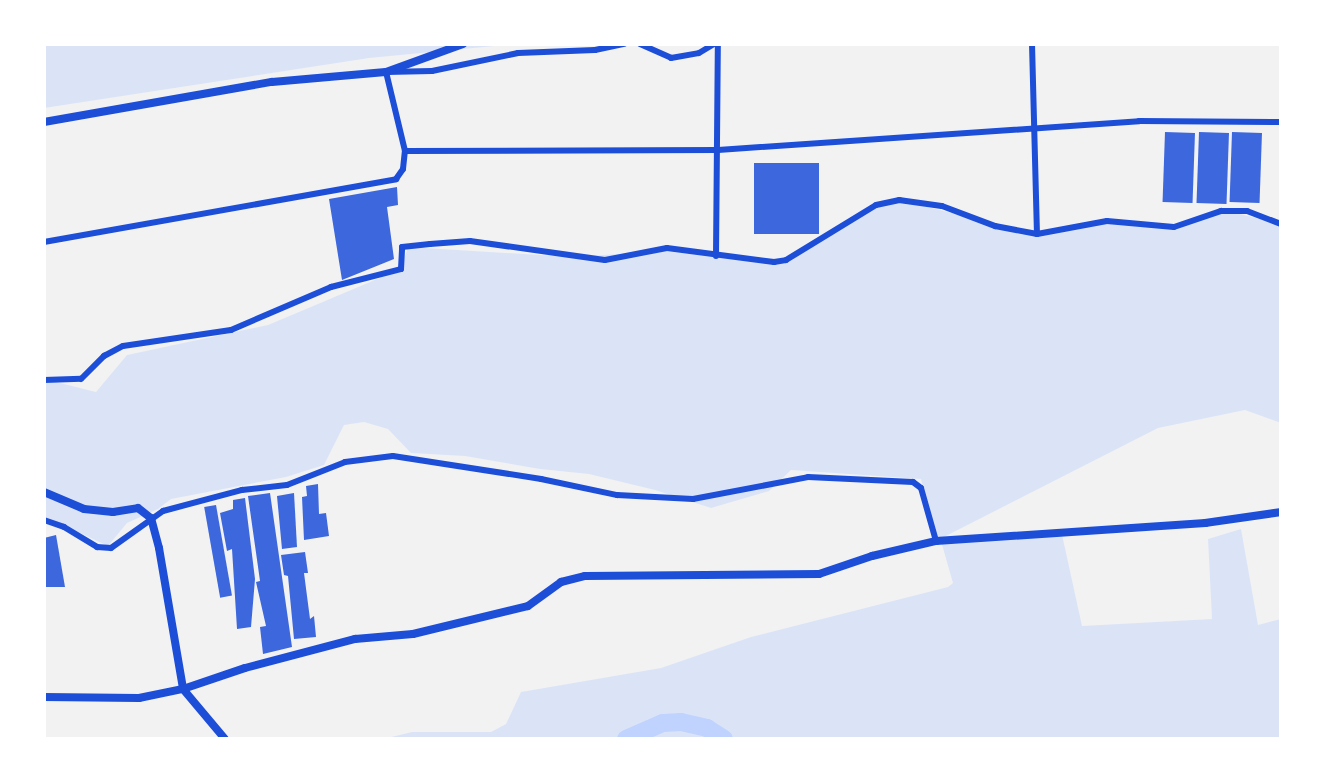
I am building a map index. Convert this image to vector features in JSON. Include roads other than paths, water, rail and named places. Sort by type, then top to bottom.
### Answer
[{"type":"street","points":[[386,72],[463,44]]},
{"type":"street","points":[[44,122],[272,82],[432,71],[518,53],[595,50],[624,44]]},
{"type":"street","points":[[640,44],[671,58],[699,53],[716,44],[716,256]]},
{"type":"street","points":[[1032,44],[1037,234]]},
{"type":"street","points":[[44,242],[396,179],[403,169],[405,151],[386,72]]},
{"type":"street","points":[[405,151],[718,150],[1154,121],[1281,122]]},
{"type":"street","points":[[44,380],[81,379],[104,356],[123,346],[231,330],[331,287],[401,269],[402,247],[470,241],[605,260],[667,248],[716,256],[786,260],[876,205],[899,200],[942,206],[995,226],[1037,234],[1107,221],[1174,227],[1221,211],[1247,211],[1281,224]]},
{"type":"street","points":[[44,520],[64,527],[103,549],[111,548],[151,518],[242,490],[287,485],[345,462],[393,456],[541,479],[617,495],[693,499],[808,477],[913,482],[921,488],[936,541]]},
{"type":"street","points":[[44,492],[84,509],[113,512],[138,508],[151,518],[183,689],[225,739]]},
{"type":"street","points":[[44,697],[139,698],[183,689],[355,639],[413,634],[528,606],[561,582],[585,576],[819,574],[872,556],[936,541],[1205,523],[1281,512]]},
{"type":"waterway","points":[[626,739],[663,723],[681,722],[707,728],[724,739]]}]
